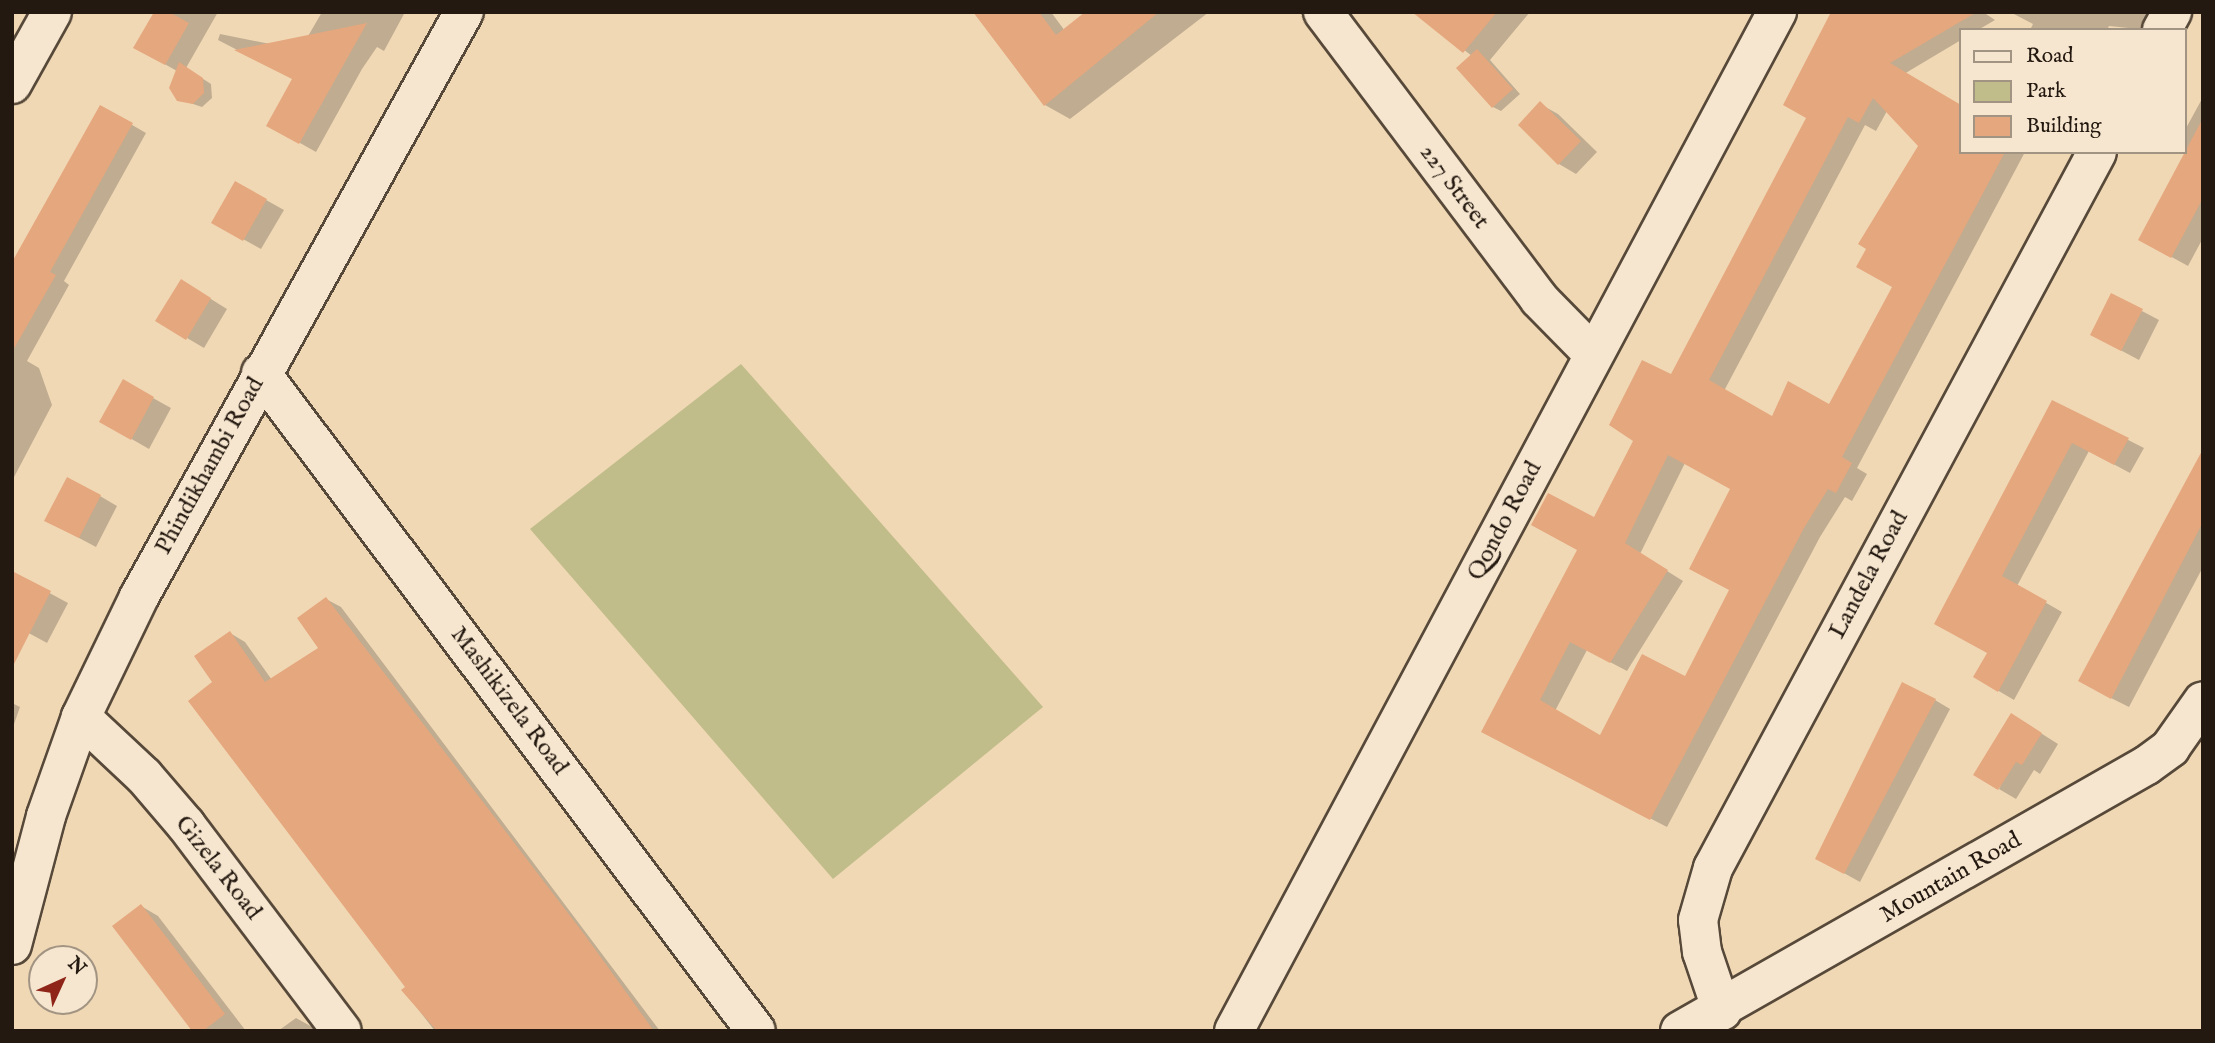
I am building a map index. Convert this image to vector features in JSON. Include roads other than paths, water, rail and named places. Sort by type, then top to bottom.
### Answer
[{"type":"street","points":[[12,84],[52,12]]},
{"type":"street","name":"Phindikhambi Road","points":[[12,945],[46,816],[81,717],[139,597],[261,373],[464,12]]},
{"type":"street","name":"227 Street","points":[[1323,12],[1539,299],[1593,354]]},
{"type":"street","points":[[2163,28],[2172,12]]},
{"type":"street","name":"Qondo Road","points":[[1234,1031],[1593,354],[1763,20]]},
{"type":"street","name":"Landela Road","points":[[1722,1011],[1702,952],[1698,920],[1713,868],[2096,154]]},
{"type":"street","name":"Mashikizela Road","points":[[261,373],[757,1031]]},
{"type":"street","name":"Mountain Road","points":[[1680,1031],[1722,1011],[2147,765],[2170,748],[2203,701]]},
{"type":"street","name":"Gizela Road","points":[[81,717],[145,776],[186,825],[342,1031]]}]
